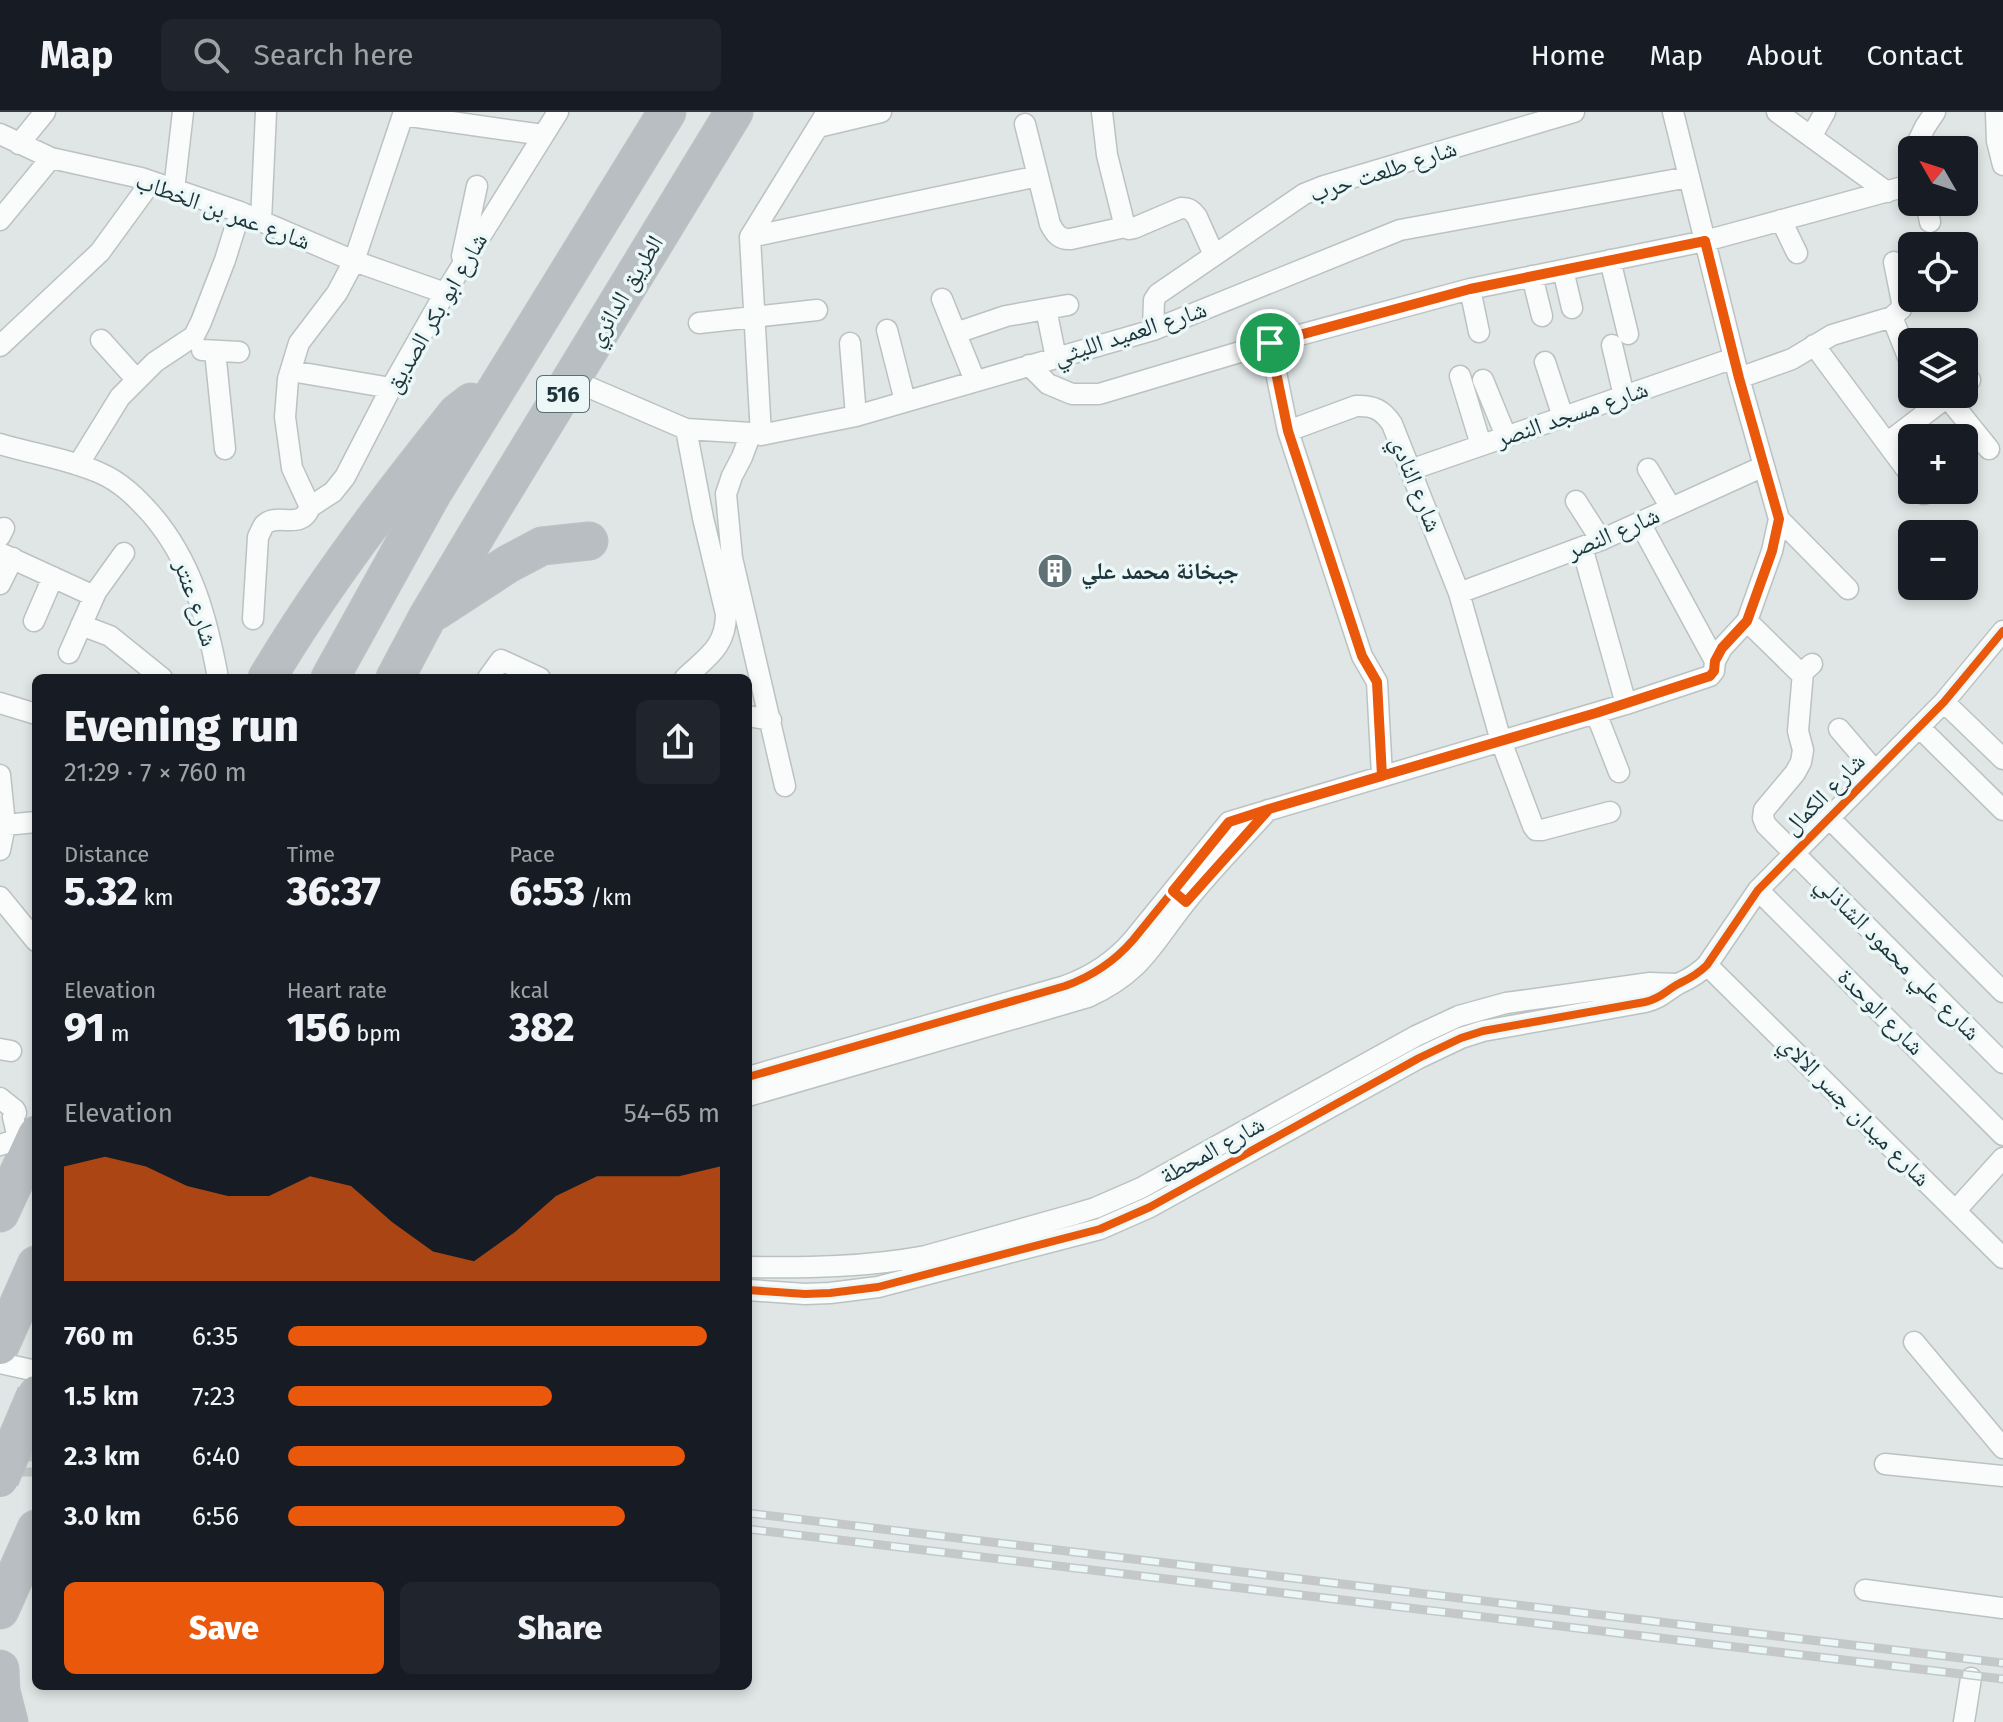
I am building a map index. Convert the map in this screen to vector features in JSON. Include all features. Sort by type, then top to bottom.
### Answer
[{"type":"highway","name":"516","points":[[332,674],[432,494],[667,112]]},
{"type":"highway","name":"الطريق الدائري","points":[[397,674],[428,616],[734,112]]},
{"type":"highway","name":"516","points":[[270,674],[346,557],[429,448],[457,413],[506,374]]},
{"type":"highway","points":[[428,616],[485,578],[542,546],[589,541]]},
{"type":"highway","points":[[0,1213],[16,1140]]},
{"type":"highway","points":[[0,1346],[32,1274]]},
{"type":"highway","points":[[0,1479],[32,1403]]},
{"type":"highway","points":[[0,1647],[1,1607],[32,1538]]},
{"type":"highway","points":[[0,1669],[1,1691],[9,1722]]},
{"type":"street","points":[[19,144],[45,112]]},
{"type":"street","points":[[174,190],[183,112]]},
{"type":"street","points":[[261,221],[266,112]]},
{"type":"street","name":"شارع ابو بكر الصديق","points":[[253,619],[258,537],[263,525],[270,521],[301,519],[310,507],[333,492],[345,477],[445,293],[558,112]]},
{"type":"street","points":[[785,786],[732,558],[726,494],[732,476],[756,434],[755,317],[750,237],[823,119],[881,112]]},
{"type":"street","points":[[1102,112],[1107,155],[1125,227]]},
{"type":"street","name":"شارع طلعت حرب","points":[[1153,330],[1154,300],[1158,294],[1304,194],[1574,112]]},
{"type":"street","points":[[752,1095],[1088,997],[1121,979],[1149,953],[1179,897],[1229,822],[1710,676],[1722,648],[1747,621],[1772,551],[1779,519],[1739,378],[1673,112]]},
{"type":"street","points":[[1777,112],[1811,137],[1898,187]]},
{"type":"street","points":[[1811,137],[1825,112]]},
{"type":"street","points":[[1921,136],[1935,112]]},
{"type":"street","points":[[1996,113],[1997,141],[2003,165]]},
{"type":"street","points":[[310,507],[292,468],[286,430],[291,371],[299,343],[337,293],[354,261],[404,114],[543,135]]},
{"type":"street","points":[[1025,124],[1050,224],[1063,239],[1134,228],[1187,208],[1197,217],[1214,255]]},
{"type":"street","name":"شارع عمر بن الخطاب","points":[[0,134],[51,158],[151,182],[240,212],[354,261],[445,293]]},
{"type":"street","points":[[0,220],[51,158]]},
{"type":"street","points":[[750,237],[1038,176]]},
{"type":"street","name":"شارع العميد الليثي","points":[[572,380],[686,429],[756,434],[856,416],[1153,330],[1400,230],[1689,177]]},
{"type":"street","points":[[0,346],[100,252],[151,182]]},
{"type":"street","points":[[462,266],[477,186]]},
{"type":"street","points":[[1029,365],[1048,384],[1072,394],[1099,394],[1270,343],[1470,289],[1705,241],[1898,190]]},
{"type":"street","points":[[78,465],[120,397],[136,379],[194,336],[225,260],[240,212]]},
{"type":"street","points":[[1781,220],[1797,253]]},
{"type":"street","points":[[1610,260],[1624,396]]},
{"type":"street","points":[[1739,378],[1792,359],[1832,335],[1892,317],[1901,309],[1902,302],[1894,262]]},
{"type":"street","points":[[1563,270],[1572,308]]},
{"type":"street","points":[[1532,276],[1542,316]]},
{"type":"street","points":[[1470,289],[1479,332]]},
{"type":"street","points":[[942,299],[975,381]]},
{"type":"street","points":[[956,333],[1006,316],[1068,305]]},
{"type":"street","points":[[1046,309],[1056,358]]},
{"type":"street","points":[[699,323],[817,310]]},
{"type":"street","points":[[1892,317],[1898,332]]},
{"type":"street","points":[[887,330],[905,401]]},
{"type":"street","points":[[101,340],[136,379]]},
{"type":"street","points":[[850,343],[856,416]]},
{"type":"street","points":[[1270,343],[1288,431],[1362,656],[1377,682],[1382,776]]},
{"type":"street","points":[[1814,345],[1898,458]]},
{"type":"street","points":[[178,348],[239,352]]},
{"type":"street","points":[[215,351],[225,449]]},
{"type":"street","name":"شارع مسجد النصر","points":[[1410,470],[1734,358]]},
{"type":"street","points":[[1545,362],[1563,417]]},
{"type":"street","points":[[291,371],[391,388]]},
{"type":"street","points":[[1460,376],[1481,445]]},
{"type":"street","points":[[1483,380],[1506,436]]},
{"type":"street","name":"شارع النادي","points":[[1288,431],[1356,406],[1367,405],[1386,415],[1459,593],[1501,741],[1533,826],[1536,830],[1542,830],[1610,812]]},
{"type":"street","points":[[1887,443],[1933,408]]},
{"type":"street","points":[[1958,408],[1989,449]]},
{"type":"street","points":[[686,429],[726,614],[726,631],[718,647],[689,674]]},
{"type":"street","name":"شارع عنتر","points":[[0,444],[102,474],[137,497],[168,534],[188,569],[204,617],[217,674]]},
{"type":"street","name":"شارع النصر","points":[[1459,593],[1592,544],[1764,466]]},
{"type":"street","points":[[1648,469],[1671,508]]},
{"type":"street","points":[[1576,501],[1592,544],[1626,704]]},
{"type":"street","points":[[1779,519],[1848,589]]},
{"type":"street","points":[[1640,523],[1715,661]]},
{"type":"street","points":[[69,653],[94,596],[124,553]]},
{"type":"street","points":[[0,584],[6,555],[94,596]]},
{"type":"street","points":[[34,621],[53,577]]},
{"type":"street","name":"شارع علي محمود الشاذلي","points":[[1747,621],[1794,669],[1807,668],[1798,731],[1803,750],[1801,762],[1764,810],[1766,825],[2003,1063]]},
{"type":"street","points":[[81,625],[110,636],[157,674]]},
{"type":"street","name":"شارع الكمال","points":[[1677,984],[1689,980],[1707,965],[1758,890],[1944,702],[2003,631]]},
{"type":"street","points":[[491,674],[501,660],[531,674]]},
{"type":"street","points":[[1944,702],[2003,758]]},
{"type":"street","points":[[0,703],[32,713]]},
{"type":"street","points":[[1596,713],[1619,772]]},
{"type":"street","points":[[752,717],[771,720]]},
{"type":"street","points":[[1919,727],[2003,810]]},
{"type":"street","points":[[1839,729],[1875,771]]},
{"type":"street","points":[[0,775],[5,825],[0,850]]},
{"type":"street","points":[[752,1076],[1081,980],[1096,973],[1122,953],[1269,809]]},
{"type":"street","points":[[1829,818],[2003,992]]},
{"type":"street","points":[[5,825],[32,822]]},
{"type":"street","name":"شارع الوحدة","points":[[1758,890],[2003,1135]]},
{"type":"street","points":[[0,897],[32,936]]},
{"type":"street","name":"شارع ميدان جسر الالاي","points":[[1707,965],[2003,1258]]},
{"type":"street","name":"شارع المحطة","points":[[752,1267],[831,1268],[902,1261],[1072,1215],[1141,1188],[1416,1036],[1459,1016],[1506,1003],[1650,983],[1677,984]]},
{"type":"street","name":"شارع المحطة","points":[[752,1290],[817,1294],[878,1287],[1100,1229],[1150,1207],[1439,1047],[1506,1026],[1654,1000],[1677,984]]},
{"type":"street","points":[[0,1098],[15,1110],[16,1140]]},
{"type":"street","points":[[1956,1210],[2003,1158]]},
{"type":"street","points":[[1914,1342],[2003,1448]]},
{"type":"street","points":[[0,1363],[32,1370]]},
{"type":"street","points":[[1885,1464],[2003,1476]]},
{"type":"street","points":[[1865,1590],[2003,1608]]},
{"type":"street","points":[[1964,1722],[1971,1678]]},
{"type":"railway","points":[[0,1457],[32,1457]]},
{"type":"railway","points":[[0,1472],[32,1472]]},
{"type":"railway","points":[[752,1513],[2003,1663]]},
{"type":"railway","points":[[752,1529],[2003,1679]]},
{"type":"cycle path","points":[[752,1076],[1085,978],[1111,962],[1126,948],[1229,822],[1710,676],[1722,648],[1747,621],[1772,551],[1779,519]]},
{"type":"cycle path","points":[[752,1290],[805,1294],[878,1287],[1100,1229],[1150,1207],[1419,1058],[1461,1038],[1483,1031],[1656,998],[1707,965],[1758,890],[1944,702],[2003,631]]},
{"type":"place","name":"جبخانة محمد علي","points":[[1055,571]]},
{"type":"route","points":[[1270,343],[1288,431],[1362,656],[1377,682],[1380,711],[1382,776],[1269,809],[1186,902],[1173,891],[1229,822],[1269,809],[1626,704],[1710,676],[1722,648],[1747,621],[1772,551],[1779,519],[1705,241],[1470,289],[1270,343]]}]
